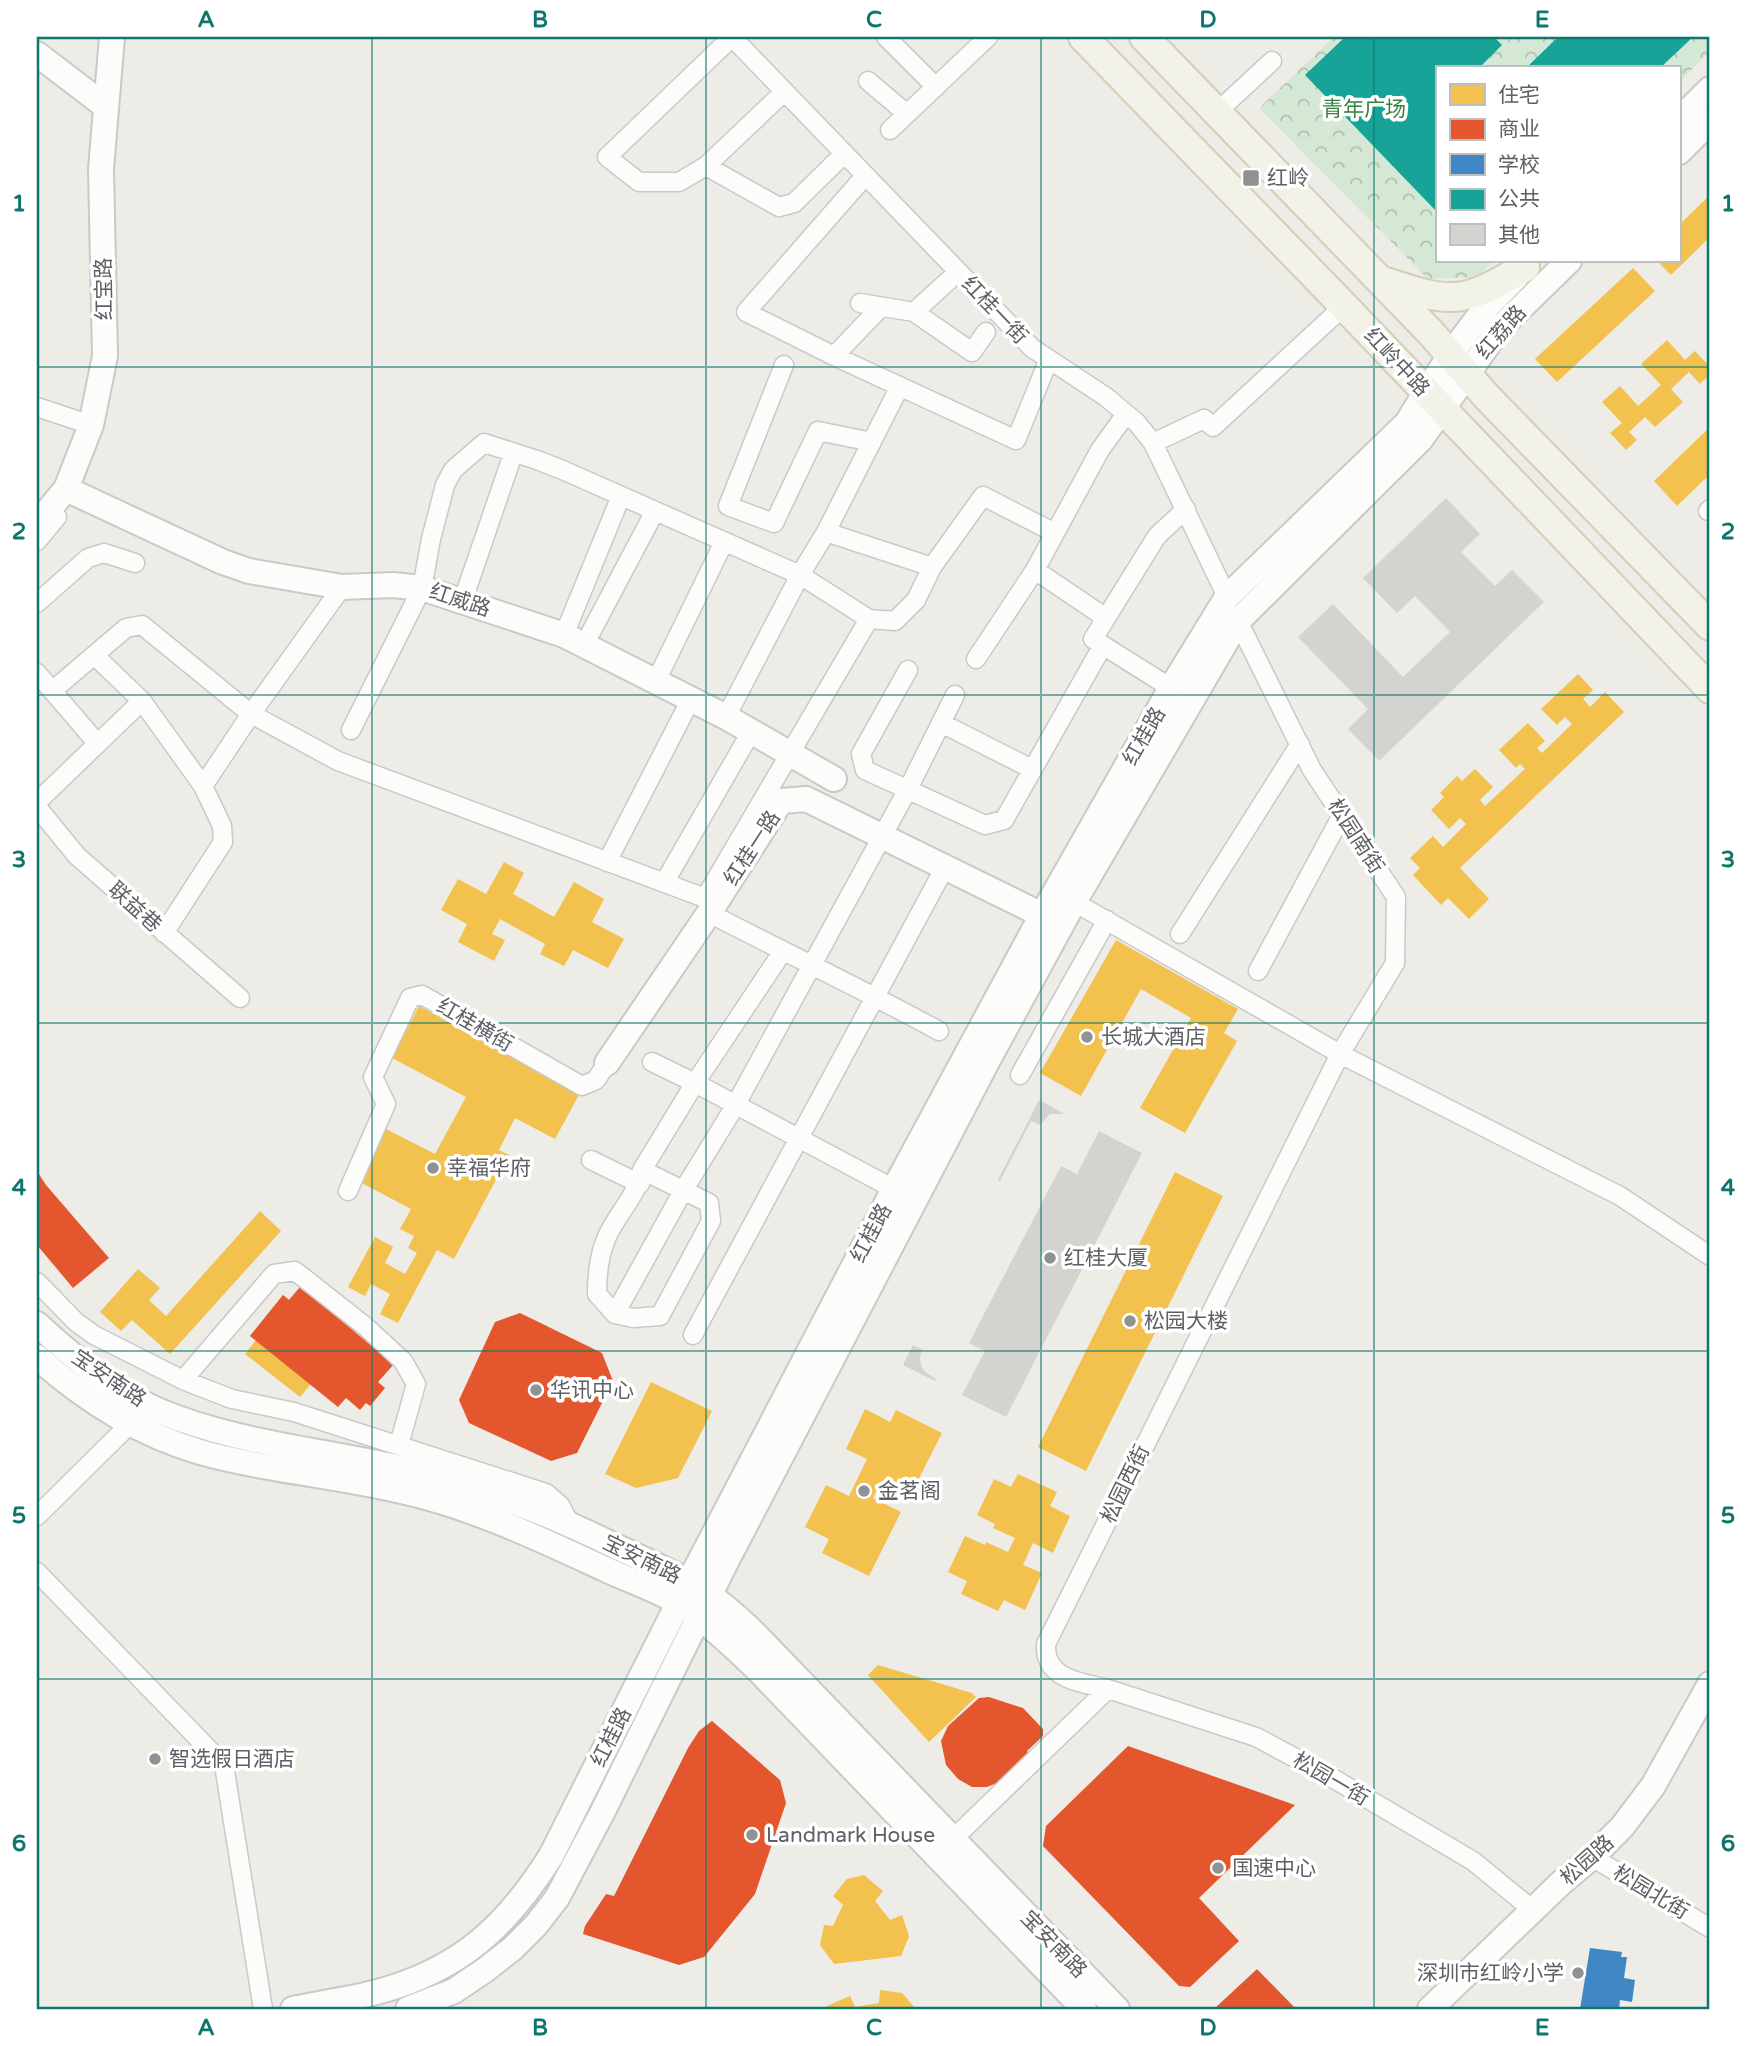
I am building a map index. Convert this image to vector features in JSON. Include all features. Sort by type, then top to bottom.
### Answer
[{"type":"main road","name":"红岭中路","points":[[1083,37],[1710,689]]},
{"type":"main road","name":"红岭中路","points":[[1144,37],[1710,626]]},
{"type":"main road","points":[[1380,281],[1440,297],[1456,297],[1490,286],[1529,264]]},
{"type":"street","name":"红宝路","points":[[37,524],[72,491],[91,425],[105,356],[100,169],[112,37]]},
{"type":"street","points":[[732,37],[607,157],[639,182],[679,182],[706,166],[784,92]]},
{"type":"street","name":"红桂一街","points":[[732,37],[1032,348],[1106,397],[1137,423],[1153,443],[1227,597]]},
{"type":"street","points":[[886,37],[936,87]]},
{"type":"street","points":[[890,130],[988,37]]},
{"type":"street","points":[[37,54],[105,106]]},
{"type":"street","points":[[1217,112],[1272,61]]},
{"type":"street","points":[[868,81],[907,114]]},
{"type":"street","points":[[1680,119],[1710,89]]},
{"type":"street","points":[[1680,151],[1710,121]]},
{"type":"street","points":[[706,166],[779,207],[794,203],[844,154]]},
{"type":"street","points":[[866,176],[746,312],[1016,440],[1049,359]]},
{"type":"street","name":"红荔路","points":[[1458,365],[1568,262]]},
{"type":"street","name":"红荔路","points":[[1433,401],[1458,365],[1483,312],[1529,264]]},
{"type":"street","points":[[914,312],[958,272]]},
{"type":"street","points":[[860,303],[914,312],[972,352],[986,332]]},
{"type":"street","points":[[1153,443],[1204,419],[1213,427],[1344,306]]},
{"type":"street","points":[[834,356],[881,307]]},
{"type":"street","points":[[784,365],[728,506],[774,523],[818,431],[872,442]]},
{"type":"street","points":[[726,717],[800,575],[826,532],[900,386]]},
{"type":"street","name":"红桂路","points":[[408,2009],[454,1991],[485,1970],[512,1949],[536,1925],[557,1898],[597,1824],[694,1599],[894,1189],[1042,915],[1171,688],[1227,597],[1433,401]]},
{"type":"street","name":"红桂路","points":[[293,2009],[378,1992],[429,1974],[478,1943],[509,1915],[530,1889],[694,1599],[1074,902],[1238,621],[1421,439],[1433,401]]},
{"type":"street","points":[[37,407],[91,425]]},
{"type":"street","points":[[976,659],[1035,570],[1100,450],[1126,414]]},
{"type":"street","points":[[351,730],[422,588],[430,539],[445,485],[453,470],[484,443],[537,460],[800,575],[869,619],[895,621],[916,600],[932,567],[983,496],[1055,533]]},
{"type":"street","points":[[463,600],[513,454]]},
{"type":"street","points":[[37,541],[72,491]]},
{"type":"street","name":"红威路","points":[[72,491],[223,562],[248,570],[342,587],[393,584],[422,588],[564,635],[726,717],[834,779]]},
{"type":"street","points":[[564,635],[621,496]]},
{"type":"street","points":[[1171,688],[1093,639],[1157,536],[1186,509]]},
{"type":"street","points":[[591,632],[655,511]]},
{"type":"street","points":[[826,532],[932,567]]},
{"type":"street","points":[[656,681],[724,541]]},
{"type":"street","points":[[37,603],[88,558],[104,553],[135,563]]},
{"type":"street","points":[[1035,570],[1106,618]]},
{"type":"street","points":[[203,786],[342,587]]},
{"type":"street","points":[[52,691],[126,628],[142,625],[251,714],[338,761],[705,898],[869,619]]},
{"type":"street","name":"松园南街","points":[[1238,621],[1312,769],[1396,897],[1395,962],[1340,1054]]},
{"type":"street","points":[[908,670],[861,754],[865,769],[985,825],[1003,820],[1102,645]]},
{"type":"street","points":[[94,655],[142,701],[203,786],[222,826],[223,842],[164,933]]},
{"type":"street","points":[[37,673],[97,743]]},
{"type":"street","points":[[615,1314],[853,891],[955,695]]},
{"type":"street","points":[[607,862],[691,699]]},
{"type":"street","points":[[37,802],[142,701]]},
{"type":"street","points":[[941,723],[1032,769]]},
{"type":"street","points":[[664,883],[751,732]]},
{"type":"street","points":[[1180,934],[1300,744]]},
{"type":"street","name":"红桂一路","points":[[607,1063],[709,914],[781,801],[806,799],[1042,915]]},
{"type":"street","name":"联益巷","points":[[37,807],[77,856],[240,998]]},
{"type":"street","points":[[1258,971],[1342,814]]},
{"type":"street","points":[[693,1335],[945,867]]},
{"type":"street","points":[[1074,902],[1340,1054],[1620,1196],[1710,1256]]},
{"type":"street","points":[[709,914],[875,996],[939,1031]]},
{"type":"street","points":[[1020,1076],[1107,920]]},
{"type":"street","points":[[591,1160],[641,1177],[683,1191],[709,1203],[711,1221],[660,1316],[633,1318],[615,1314],[597,1294],[597,1275],[607,1238],[641,1177],[695,1083],[783,951]]},
{"type":"street","name":"红桂横街","points":[[348,1191],[386,1104],[373,1077],[410,998],[422,995],[582,1086],[596,1080],[607,1063]]},
{"type":"street","name":"松园西街","points":[[1108,1689],[1061,1675],[1049,1663],[1045,1654],[1046,1644],[1340,1054]]},
{"type":"street","points":[[652,1062],[894,1189]]},
{"type":"street","points":[[183,1380],[274,1274],[295,1271],[365,1326],[403,1361],[416,1384],[399,1445]]},
{"type":"street","points":[[37,1282],[76,1322],[94,1335],[183,1380],[232,1399],[294,1412],[546,1493],[560,1505],[570,1524]]},
{"type":"street","points":[[42,1329],[94,1335]]},
{"type":"street","name":"宝安南路","points":[[42,1329],[94,1373],[130,1397],[159,1410],[251,1439],[410,1470],[509,1499],[570,1524],[694,1599],[750,1662],[1084,2009]]},
{"type":"street","name":"宝安南路","points":[[37,1357],[74,1388],[105,1409],[131,1423],[199,1451],[252,1464],[417,1494],[464,1508],[730,1611],[1117,2009]]},
{"type":"street","points":[[37,1516],[131,1423]]},
{"type":"street","points":[[37,1572],[224,1765],[262,2009]]},
{"type":"street","name":"松园路","points":[[1430,2009],[1622,1827],[1653,1786],[1710,1684]]},
{"type":"street","points":[[953,1839],[1108,1689]]},
{"type":"street","name":"松园一街","points":[[1108,1689],[1256,1737],[1329,1776],[1473,1861],[1533,1910]]},
{"type":"street","name":"松园北街","points":[[1592,1857],[1710,1928]]},
{"type":"green space","name":"青年广场","points":[[1334,37],[1710,37],[1710,52],[1680,81],[1680,66],[1436,66],[1436,262],[1493,262],[1477,277],[1428,279],[1259,108]]},
{"type":"building: 住宅","points":[[1710,195],[1710,237],[1671,275],[1658,262],[1680,262],[1680,224]]},
{"type":"building: 住宅","points":[[1633,268],[1655,291],[1557,382],[1535,359]]},
{"type":"building: 住宅","points":[[1667,340],[1685,360],[1695,351],[1710,367],[1710,374],[1700,384],[1689,372],[1671,389],[1683,402],[1655,427],[1645,417],[1629,432],[1637,440],[1626,450],[1610,433],[1622,423],[1602,402],[1620,386],[1638,406],[1661,385],[1641,364]]},
{"type":"building: 住宅","points":[[1710,427],[1710,474],[1677,506],[1654,481]]},
{"type":"building: 住宅","points":[[1578,674],[1593,690],[1583,699],[1590,707],[1605,692],[1624,712],[1460,868],[1489,899],[1469,919],[1448,898],[1441,905],[1413,875],[1420,868],[1410,858],[1433,836],[1443,847],[1466,824],[1460,818],[1449,829],[1431,810],[1444,797],[1440,793],[1457,776],[1462,781],[1475,769],[1493,787],[1480,800],[1485,806],[1525,769],[1520,764],[1516,768],[1499,750],[1528,723],[1545,741],[1537,748],[1542,753],[1572,724],[1565,717],[1557,725],[1541,709]]},
{"type":"building: 住宅","points":[[504,862],[524,873],[513,894],[554,917],[574,882],[604,899],[592,922],[624,939],[608,968],[573,950],[564,966],[540,954],[545,944],[500,919],[492,934],[505,940],[494,961],[458,942],[467,924],[441,910],[458,879],[486,894]]},
{"type":"building: 住宅","name":"长城大酒店","points":[[1116,940],[1238,1009],[1224,1033],[1237,1041],[1185,1133],[1140,1108],[1191,1018],[1141,989],[1081,1096],[1040,1073]]},
{"type":"building: 住宅","name":"幸福华府","points":[[419,1006],[581,1091],[555,1139],[515,1118],[499,1150],[509,1155],[454,1259],[437,1250],[398,1323],[380,1314],[390,1294],[371,1284],[365,1296],[348,1287],[375,1237],[393,1247],[385,1263],[405,1274],[417,1253],[408,1248],[414,1236],[400,1229],[411,1209],[356,1180],[384,1128],[435,1154],[466,1097],[392,1058]]},
{"type":"building: 住宅","name":"松园大楼","points":[[1175,1172],[1223,1196],[1086,1471],[1038,1447]]},
{"type":"building: 住宅","points":[[46,1188],[106,1258],[74,1285],[37,1242],[37,1197]]},
{"type":"building: 住宅","points":[[260,1211],[281,1231],[170,1354],[132,1320],[121,1331],[100,1312],[138,1269],[160,1288],[149,1300],[166,1316]]},
{"type":"building: 住宅","points":[[300,1287],[355,1331],[341,1348],[346,1352],[320,1385],[314,1380],[300,1397],[245,1354],[256,1340],[250,1336],[283,1295],[289,1300]]},
{"type":"building: 住宅","points":[[651,1382],[712,1411],[678,1478],[636,1488],[605,1474]]},
{"type":"building: 住宅","name":"金茗阁","points":[[865,1409],[890,1422],[896,1410],[942,1433],[909,1498],[880,1484],[873,1498],[901,1512],[869,1576],[822,1553],[829,1539],[805,1527],[826,1485],[849,1496],[867,1459],[846,1449]]},
{"type":"building: 住宅","points":[[1018,1474],[1057,1492],[1050,1506],[1070,1516],[1053,1553],[1033,1543],[1023,1565],[1042,1573],[1025,1610],[1004,1600],[998,1611],[961,1594],[967,1581],[948,1572],[965,1536],[1008,1552],[1015,1538],[993,1528],[995,1524],[977,1515],[994,1479],[1011,1487]]},
{"type":"building: 住宅","points":[[878,1665],[972,1693],[976,1697],[929,1742],[868,1675]]},
{"type":"building: 住宅","name":"Landmark House","points":[[712,1721],[779,1780],[772,1787],[779,1796],[777,1800],[786,1803],[758,1881],[742,1876],[740,1882],[755,1894],[704,1957],[698,1952],[691,1957],[682,1956],[679,1964],[597,1938],[601,1921],[608,1923],[615,1901],[676,1920],[682,1918],[722,1866],[718,1864],[740,1807],[740,1800],[690,1757],[705,1741],[699,1736]]},
{"type":"building: 住宅","points":[[864,1875],[883,1891],[875,1901],[890,1920],[902,1915],[909,1936],[901,1956],[834,1964],[820,1945],[824,1925],[833,1926],[843,1905],[833,1896],[847,1879]]},
{"type":"building: 住宅","points":[[880,1990],[902,1993],[916,2009],[826,2009],[827,2006],[850,1996],[855,2007],[879,2003]]},
{"type":"building: 商业","points":[[37,1171],[109,1258],[73,1288],[37,1245]]},
{"type":"building: 商业","points":[[300,1287],[394,1364],[378,1382],[385,1388],[370,1406],[366,1403],[360,1410],[346,1398],[338,1407],[250,1336],[283,1295],[289,1300]]},
{"type":"building: 商业","name":"华讯中心","points":[[520,1313],[602,1353],[613,1381],[577,1453],[551,1461],[469,1423],[459,1400],[495,1322]]},
{"type":"building: 商业","points":[[989,1697],[1023,1708],[1043,1729],[1043,1736],[1027,1751],[1031,1755],[1002,1781],[987,1787],[972,1787],[958,1779],[946,1765],[941,1741],[948,1726],[979,1698]]},
{"type":"building: 商业","points":[[712,1721],[780,1780],[786,1803],[755,1894],[704,1957],[679,1965],[583,1934],[585,1926],[606,1894],[614,1896],[688,1748],[699,1731]]},
{"type":"building: 商业","points":[[1128,1746],[1295,1805],[1199,1898],[1239,1941],[1190,1987],[1179,1986],[1043,1846],[1046,1826]]},
{"type":"building: 商业","points":[[1257,1969],[1296,2009],[1214,2009]]},
{"type":"building: 学校","points":[[1590,1948],[1622,1952],[1621,1957],[1627,1957],[1624,1978],[1635,1980],[1632,2002],[1620,2000],[1619,2009],[1580,2009]]},
{"type":"building: 公共","points":[[1345,37],[1494,37],[1502,45],[1481,66],[1436,66],[1436,211],[1305,75]]},
{"type":"building: 公共","points":[[1558,37],[1693,37],[1662,66],[1528,66]]},
{"type":"building: 其他","points":[[1446,498],[1480,534],[1461,552],[1495,586],[1512,570],[1544,602],[1379,761],[1348,729],[1368,709],[1298,637],[1333,604],[1403,677],[1450,632],[1415,596],[1397,613],[1363,578]]},
{"type":"building: 其他","points":[[1039,1100],[1065,1114],[1050,1114],[1040,1125],[1031,1121],[1000,1181],[998,1180]]},
{"type":"building: 其他","name":"红桂大厦","points":[[1099,1131],[1142,1153],[1006,1417],[962,1395],[985,1351],[969,1343],[1061,1166],[1077,1174]]},
{"type":"building: 其他","points":[[913,1345],[922,1349],[921,1365],[935,1381],[903,1365]]},
{"type":"place","name":"红岭","points":[[1251,178]]},
{"type":"place","name":"长城大酒店","points":[[1087,1037]]},
{"type":"place","name":"幸福华府","points":[[433,1168]]},
{"type":"place","name":"红桂大厦","points":[[1050,1258]]},
{"type":"place","name":"松园大楼","points":[[1130,1321]]},
{"type":"place","name":"华讯中心","points":[[536,1390]]},
{"type":"place","name":"金茗阁","points":[[864,1491]]},
{"type":"place","name":"智选假日酒店","points":[[155,1759]]},
{"type":"place","name":"Landmark House","points":[[752,1835]]},
{"type":"place","name":"国速中心","points":[[1218,1868]]},
{"type":"place","name":"深圳市红岭小学","points":[[1578,1973]]}]
